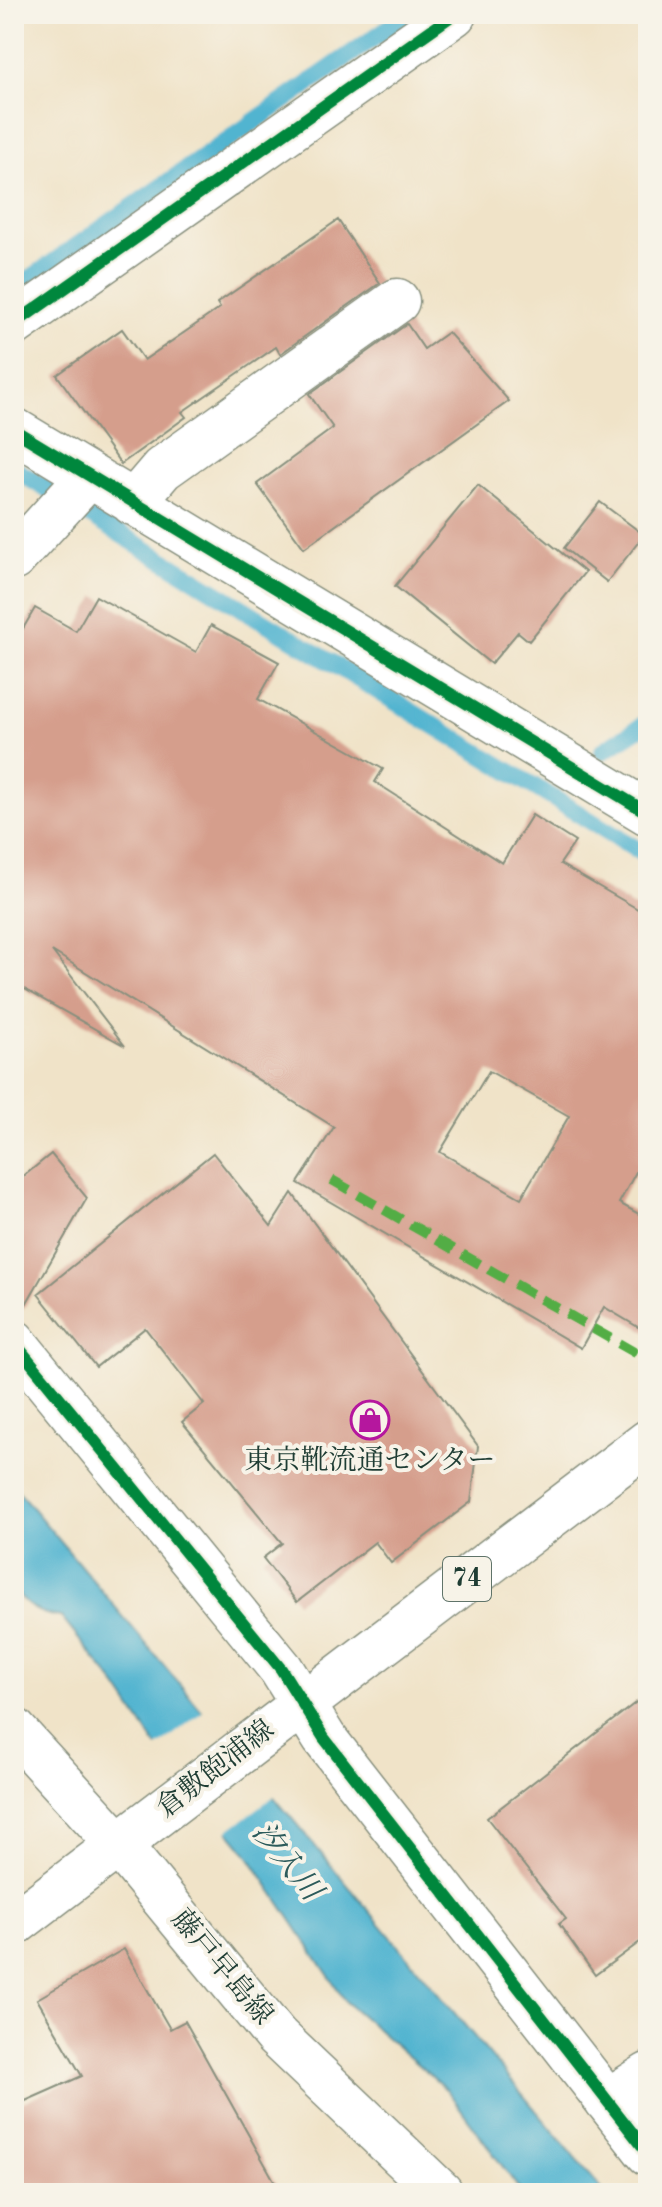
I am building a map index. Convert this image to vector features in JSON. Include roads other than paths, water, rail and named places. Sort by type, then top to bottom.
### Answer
[{"type":"street","points":[[14,324],[454,14]]},
{"type":"street","points":[[133,503],[162,469],[397,301]]},
{"type":"street","points":[[14,430],[83,482],[133,503],[648,813]]},
{"type":"street","points":[[14,558],[83,482]]},
{"type":"street","points":[[14,1342],[281,1669],[295,1710],[324,1738],[648,2153]]},
{"type":"street","name":"倉敷飽浦線","points":[[14,1924],[648,1442]]},
{"type":"street","name":"藤戸早島線","points":[[14,1730],[136,1832],[276,2036],[441,2193]]},
{"type":"street","points":[[607,2101],[648,2075]]},
{"type":"water","name":"汐入川","points":[[14,1486],[605,2193],[522,2193],[447,2090],[347,2003],[246,1852],[153,1741],[113,1681],[61,1617],[34,1609],[19,1595],[12,1569]]},
{"type":"waterway","points":[[14,290],[408,14]]},
{"type":"waterway","points":[[14,469],[648,856]]},
{"type":"waterway","points":[[603,751],[648,722]]},
{"type":"place","name":"東京靴流通センター","points":[[370,1420]]}]
